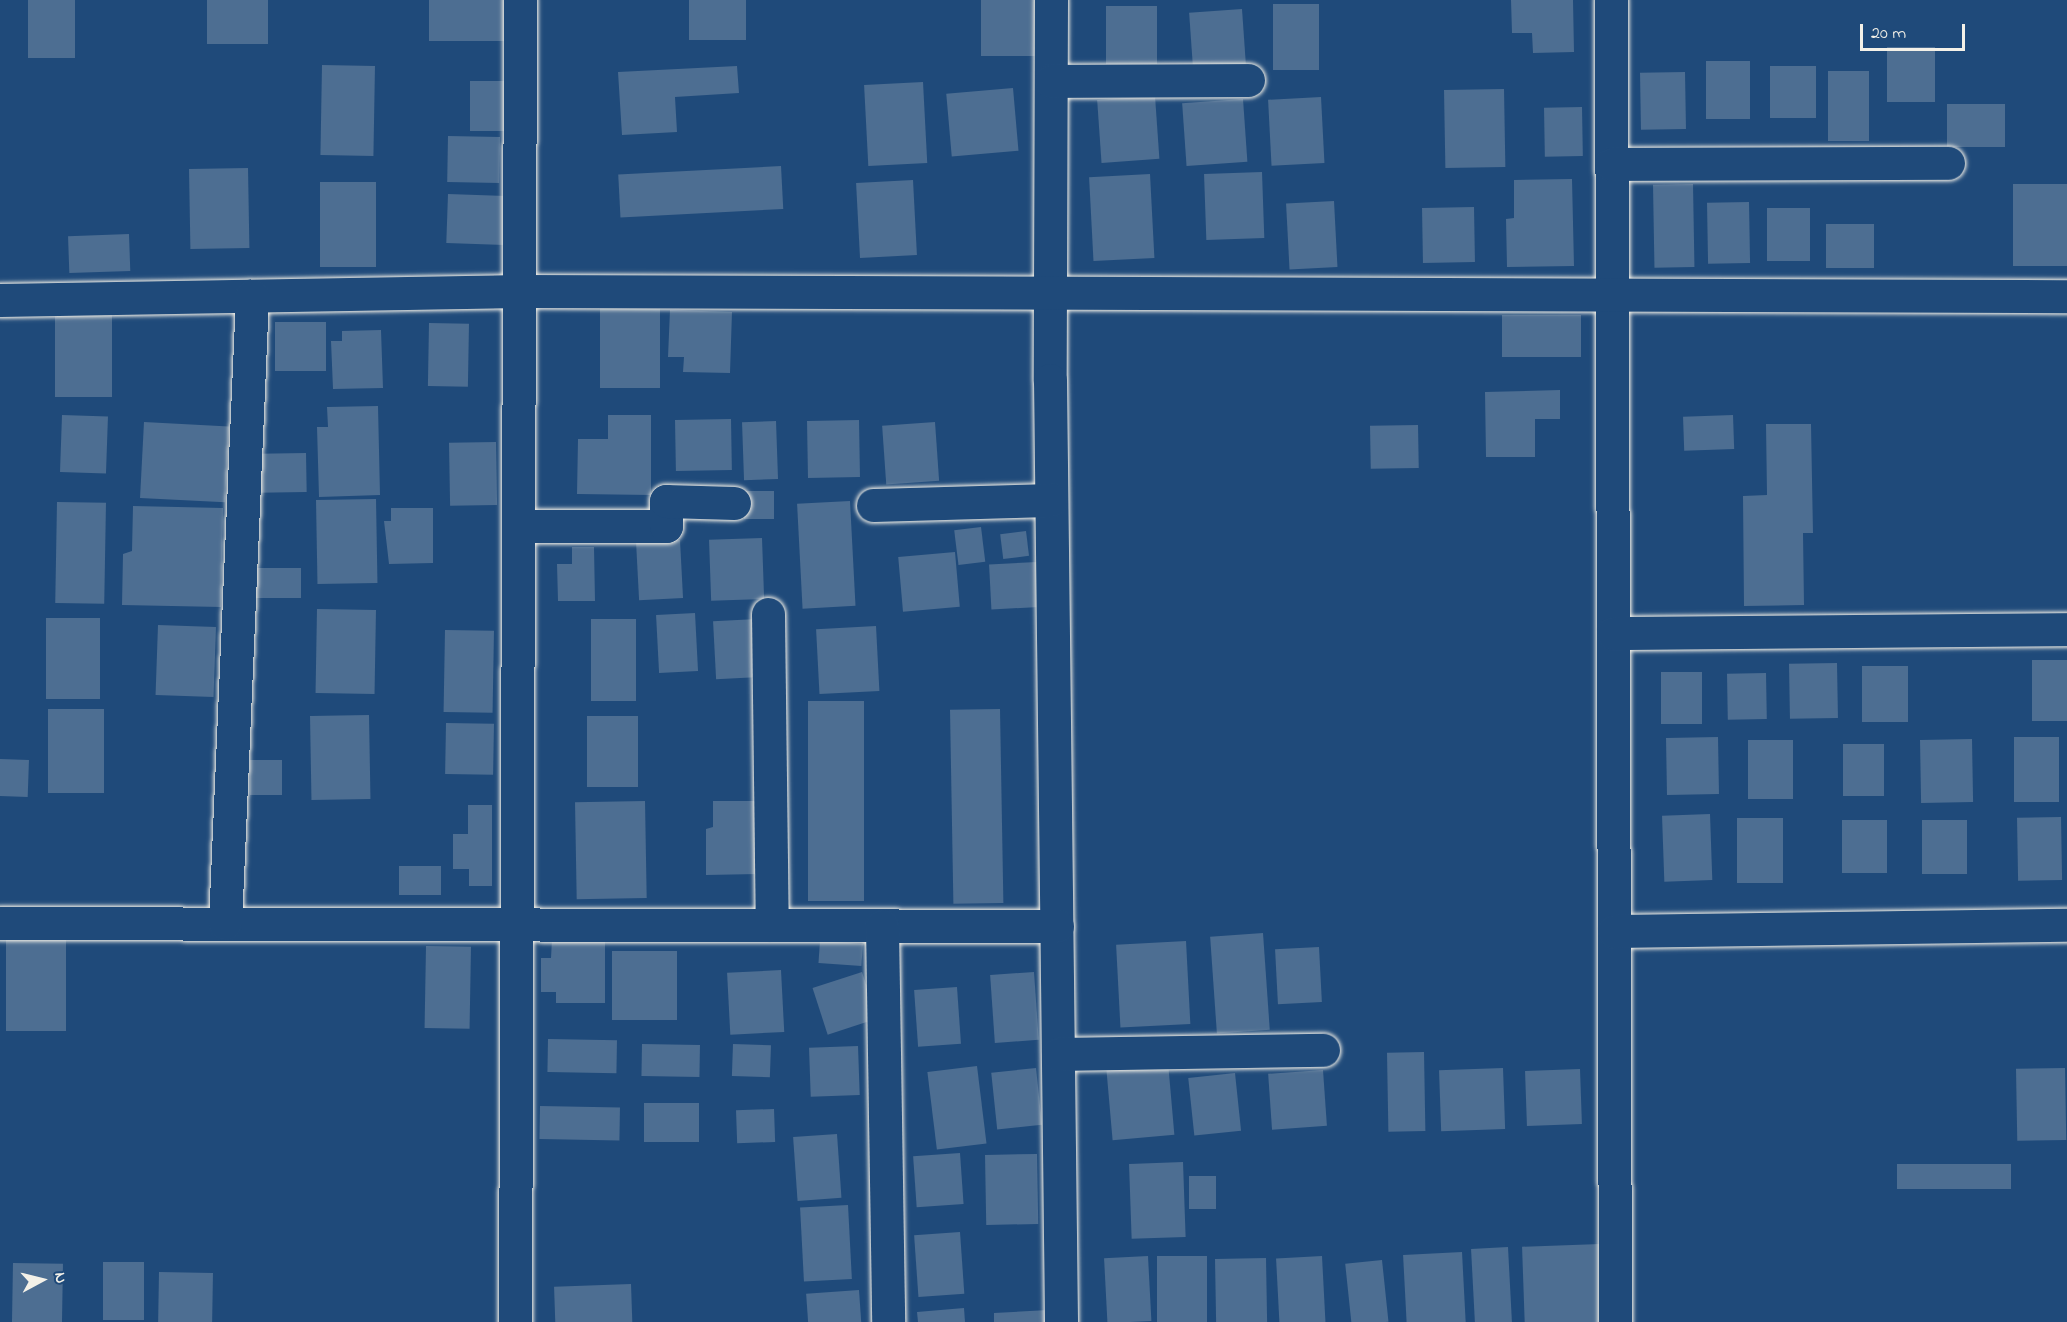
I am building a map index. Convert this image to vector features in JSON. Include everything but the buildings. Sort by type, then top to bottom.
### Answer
[{"type":"street","points":[[515,1322],[514,923],[520,291],[520,0]]},
{"type":"street","points":[[1051,0],[1052,500],[1061,1322]]},
{"type":"street","points":[[1611,0],[1615,1322]]},
{"type":"street","points":[[1051,81],[1248,80]]},
{"type":"street","points":[[1612,164],[1948,163]]},
{"type":"street","points":[[0,300],[520,291],[1612,297],[2067,296]]},
{"type":"street","points":[[225,923],[252,296]]},
{"type":"street","points":[[873,505],[1052,500]]},
{"type":"street","points":[[518,526],[666,526],[666,501],[734,504]]},
{"type":"street","points":[[768,614],[772,925]]},
{"type":"street","points":[[1613,633],[2067,629]]},
{"type":"street","points":[[0,923],[1057,926]]},
{"type":"street","points":[[1614,931],[2067,925]]},
{"type":"street","points":[[882,926],[888,1322]]},
{"type":"street","points":[[1058,1054],[1323,1050]]}]
